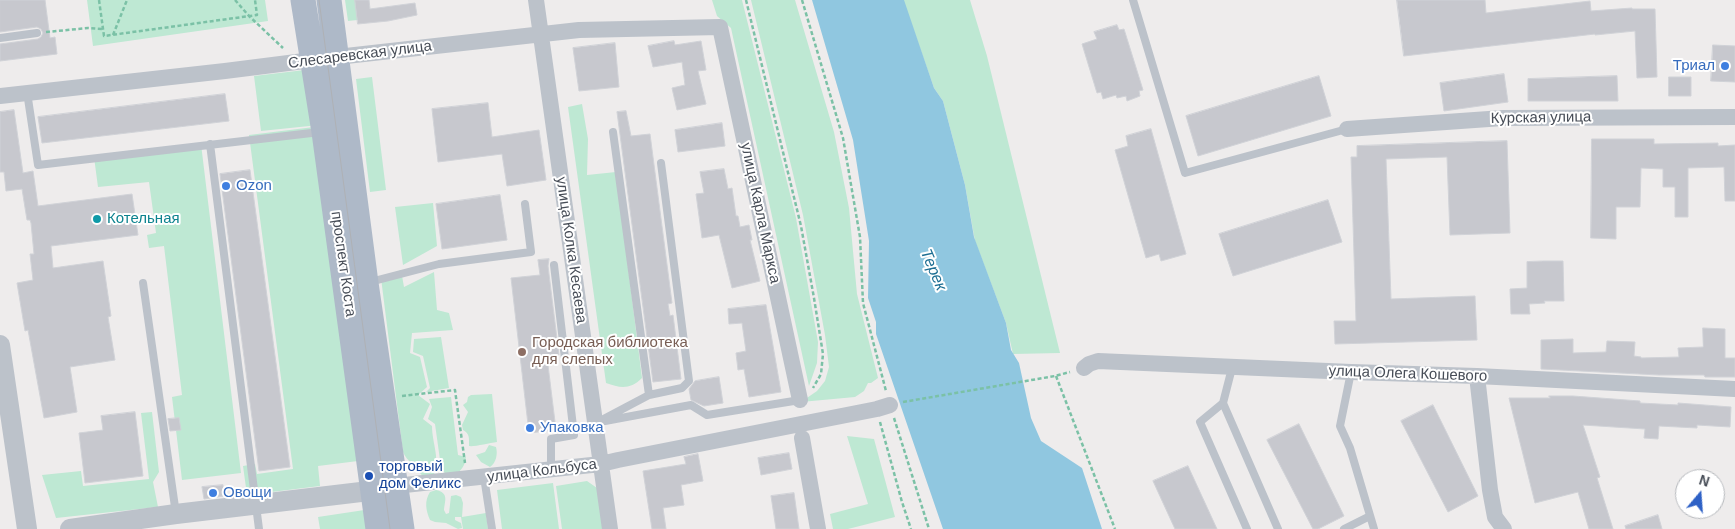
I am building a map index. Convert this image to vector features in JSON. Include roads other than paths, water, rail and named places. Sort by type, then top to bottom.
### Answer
[{"type":"main road","name":"проспект Коста","points":[[303,0],[384,489],[402,529]]},
{"type":"main road","name":"проспект Коста","points":[[329,0],[366,283],[384,489],[378,529]]},
{"type":"street","name":"улица Колка Кесаева","points":[[536,0],[610,529]]},
{"type":"street","name":"Слесаревская улица","points":[[0,96],[579,30],[720,27]]},
{"type":"street","name":"улица Карла Маркса","points":[[720,27],[800,400]]},
{"type":"street","name":"Курская улица","points":[[1347,129],[1503,118],[1735,117]]},
{"type":"street","points":[[0,345],[27,529]]},
{"type":"street","name":"улица Олега Кошевого","points":[[1084,368],[1098,361],[1735,388]]},
{"type":"street","points":[[1477,376],[1490,490],[1496,517],[1504,529]]},
{"type":"street","name":"улица Кольбуса","points":[[70,529],[255,504],[601,464],[883,407]]},
{"type":"street","points":[[802,438],[818,529]]},
{"type":"lane","points":[[1133,0],[1185,173],[1347,129]]},
{"type":"lane","points":[[0,38],[37,33]]},
{"type":"lane","points":[[28,92],[38,165],[324,132]]},
{"type":"lane","points":[[613,132],[649,395]]},
{"type":"lane","points":[[210,144],[258,529]]},
{"type":"lane","points":[[596,422],[649,395],[682,388],[689,380],[661,163]]},
{"type":"lane","points":[[366,283],[439,264],[531,252],[525,204]]},
{"type":"lane","points":[[551,470],[551,439],[574,435],[554,264]]},
{"type":"lane","points":[[144,283],[176,514]]},
{"type":"lane","points":[[1232,368],[1223,403],[1200,422],[1247,529]]},
{"type":"lane","points":[[1351,372],[1340,426],[1350,448],[1374,529]]},
{"type":"lane","points":[[596,422],[691,405],[706,416],[800,400]]},
{"type":"lane","points":[[1223,403],[1278,529]]},
{"type":"lane","points":[[484,478],[492,529]]},
{"type":"lane","points":[[1344,529],[1370,516]]},
{"type":"water","name":"Терек","points":[[812,0],[904,0],[934,88],[943,101],[965,185],[974,237],[1006,323],[1011,350],[1019,363],[1031,418],[1041,441],[1082,468],[1102,529],[943,529],[876,334],[876,322],[868,298],[869,241],[853,140]]},
{"type":"tram line","points":[[319,0],[390,529]]},
{"type":"place","name":"Триал","points":[[1725,66]]},
{"type":"place","name":"Ozon","points":[[226,186]]},
{"type":"place","name":"Котельная","points":[[97,219]]},
{"type":"place","name":"Городская библиотека для слепых","points":[[522,352]]},
{"type":"place","name":"Упаковка","points":[[530,428]]},
{"type":"place","name":"торговый дом Феликс","points":[[369,476]]},
{"type":"place","name":"Овощи","points":[[213,493]]}]
